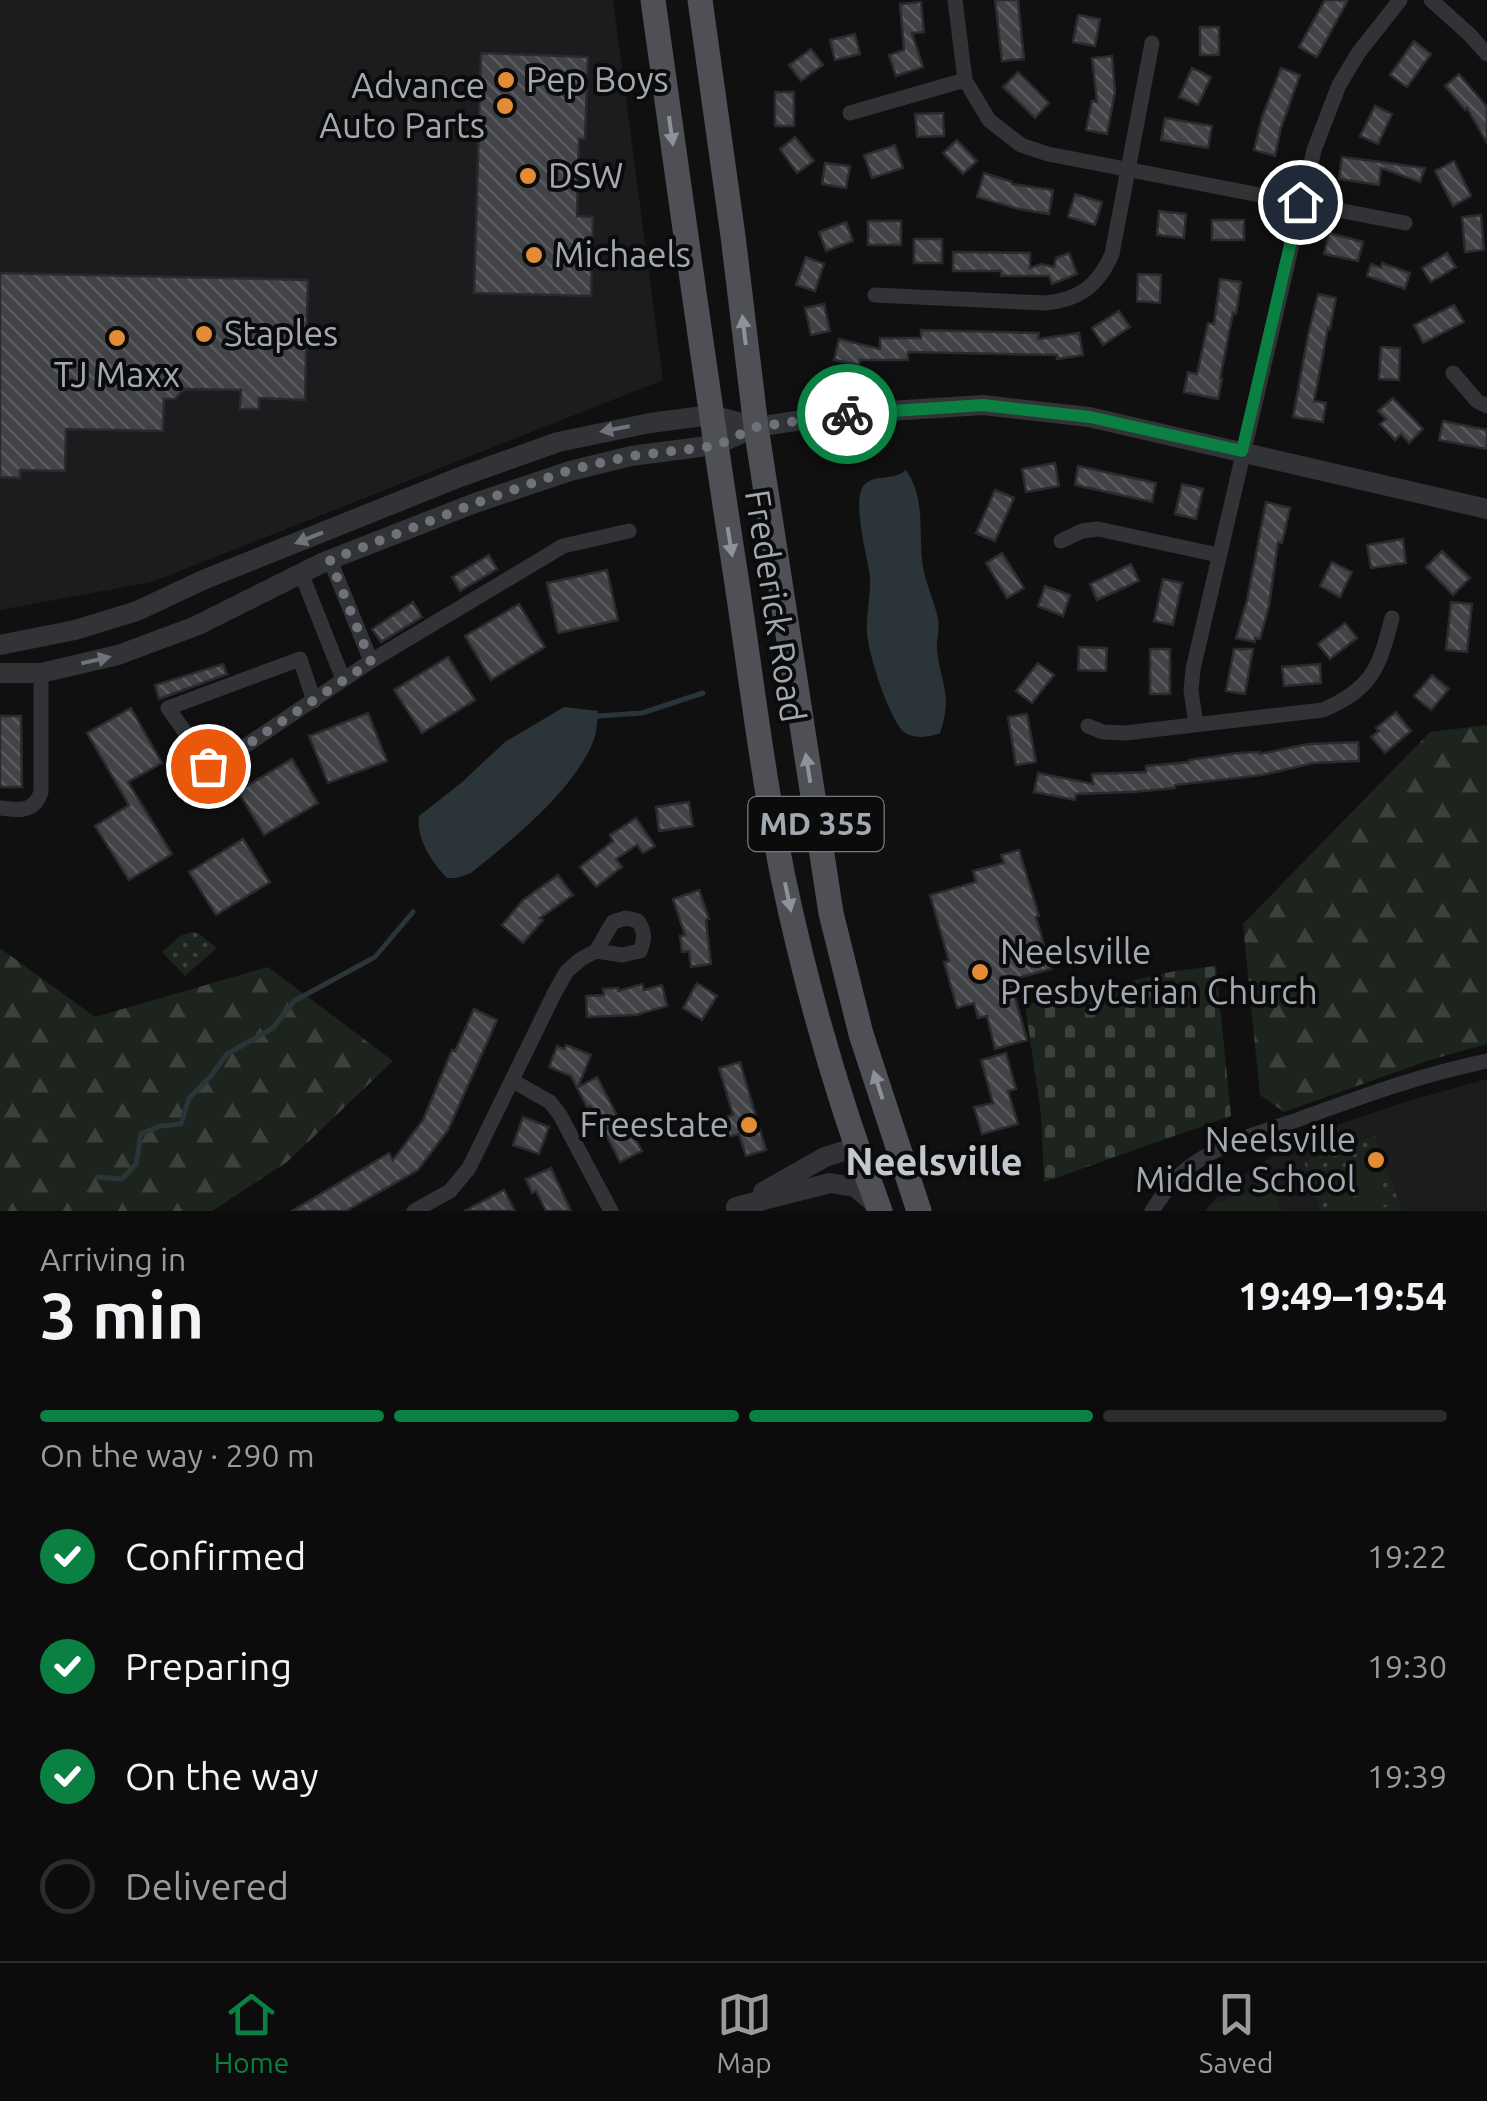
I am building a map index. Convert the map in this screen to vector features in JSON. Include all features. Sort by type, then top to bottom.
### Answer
[{"type":"main road","name":"Frederick Road","points":[[653,0],[711,415],[782,872],[806,976],[856,1147],[879,1209]]},
{"type":"main road","name":"Frederick Road","points":[[700,0],[756,427],[831,914],[861,1034],[919,1211]]},
{"type":"main road","points":[[856,1147],[872,1154],[884,1168],[908,1211]]},
{"type":"street","points":[[955,0],[965,80],[989,120],[1020,145],[1048,154],[1405,223]]},
{"type":"street","points":[[1196,724],[1191,690],[1193,670],[1314,150],[1339,85],[1400,0]]},
{"type":"street","points":[[1430,0],[1487,54]]},
{"type":"street","points":[[876,295],[1044,303],[1064,301],[1085,292],[1104,272],[1112,254],[1152,43]]},
{"type":"street","points":[[850,113],[965,80]]},
{"type":"street","points":[[1453,373],[1477,401],[1487,406]]},
{"type":"street","points":[[0,673],[42,673],[118,655],[180,632],[330,560],[570,470],[631,456],[716,446],[756,427],[842,414],[983,405],[1090,417],[1487,509]]},
{"type":"street","points":[[0,645],[75,630],[137,611],[204,580],[542,448],[593,434],[711,415],[756,427]]},
{"type":"street","points":[[1061,541],[1082,531],[1098,529],[1218,555]]},
{"type":"street","points":[[314,701],[300,659],[168,708],[211,769],[314,701],[343,679],[564,546],[630,530]]},
{"type":"street","points":[[330,560],[371,662]]},
{"type":"street","points":[[301,573],[343,679]]},
{"type":"street","points":[[1088,726],[1103,732],[1125,733],[1323,710],[1350,698],[1372,675],[1381,659],[1392,618]]},
{"type":"street","points":[[0,808],[27,810],[38,802],[42,673]]},
{"type":"street","points":[[414,1211],[450,1191],[469,1168],[567,971],[596,951]]},
{"type":"street","points":[[1152,1211],[1176,1179],[1212,1152],[1424,1075],[1487,1060]]},
{"type":"street","points":[[513,1081],[550,1102],[560,1115],[612,1211]]},
{"type":"street","points":[[732,1209],[825,1157],[856,1147]]},
{"type":"street","points":[[732,1209],[830,1182],[855,1186],[879,1209]]},
{"type":"shaded area","points":[[0,0],[613,0],[663,380],[152,582],[0,610]]},
{"type":"shaded area","points":[[906,470],[919,502],[922,560],[938,619],[937,650],[946,700],[940,733],[921,737],[907,734],[897,724],[875,668],[867,631],[870,577],[859,503],[864,485]]},
{"type":"shaded area","points":[[564,707],[598,711],[594,738],[571,779],[505,846],[471,873],[447,878],[426,850],[419,816],[505,742]]},
{"type":"shaded area","name":"Neelsville Middle School","points":[[1487,1079],[1487,1211],[1204,1211],[1230,1184],[1301,1137]]},
{"type":"green space","points":[[1487,725],[1487,1044],[1284,1112],[1260,1095],[1243,924],[1430,732]]},
{"type":"green space","points":[[192,932],[217,948],[185,976],[162,952],[180,936]]},
{"type":"green space","points":[[0,948],[95,1017],[268,967],[393,1061],[287,1162],[212,1211],[0,1211]]},
{"type":"green space","points":[[1216,966],[1231,1116],[1044,1182],[1041,1114],[1025,1005],[1175,971]]},
{"type":"green space","points":[[1375,1136],[1402,1211],[1321,1211],[1304,1162]]},
{"type":"green space","points":[[1370,1153],[1388,1204],[1364,1211],[1346,1162]]},
{"type":"green space","points":[[1340,1164],[1357,1211],[1330,1211],[1316,1172]]},
{"type":"green space","points":[[1272,1184],[1281,1211],[1210,1211],[1208,1206]]},
{"type":"building","points":[[995,0],[1018,0],[1024,59],[1002,61]]},
{"type":"building","points":[[1325,0],[1348,0],[1317,57],[1299,47]]},
{"type":"building","points":[[921,2],[924,32],[912,33],[923,67],[896,76],[889,55],[904,50],[900,4]]},
{"type":"building","points":[[1078,15],[1100,19],[1095,46],[1073,42]]},
{"type":"building","points":[[1200,27],[1219,27],[1219,55],[1200,55]]},
{"type":"building","points":[[855,34],[860,54],[835,60],[830,40]]},
{"type":"building","points":[[1414,41],[1431,54],[1407,87],[1390,75]]},
{"type":"building","points":[[811,49],[823,65],[801,81],[789,65]]},
{"type":"building","points":[[481,53],[588,57],[585,139],[579,139],[577,216],[593,217],[591,296],[474,293]]},
{"type":"building","points":[[1112,56],[1115,92],[1107,134],[1086,130],[1092,101],[1097,102],[1092,58]]},
{"type":"building","points":[[1192,68],[1211,77],[1198,105],[1179,97]]},
{"type":"building","points":[[1281,68],[1300,75],[1275,156],[1254,150]]},
{"type":"building","points":[[1018,72],[1049,103],[1035,118],[1003,87]]},
{"type":"building","points":[[1459,74],[1487,107],[1487,143],[1467,108],[1445,86]]},
{"type":"building","points":[[775,92],[794,92],[794,126],[775,126]]},
{"type":"building","points":[[1375,106],[1392,114],[1378,144],[1360,136]]},
{"type":"building","points":[[943,113],[944,136],[917,137],[915,114]]},
{"type":"building","points":[[1165,118],[1212,126],[1208,148],[1161,140]]},
{"type":"building","points":[[795,137],[814,161],[797,173],[780,149]]},
{"type":"building","points":[[957,140],[977,161],[963,174],[943,153]]},
{"type":"building","points":[[895,145],[903,168],[872,178],[864,155]]},
{"type":"building","points":[[1342,157],[1425,168],[1420,182],[1381,168],[1379,185],[1339,179]]},
{"type":"building","points":[[1454,161],[1471,196],[1453,206],[1435,171]]},
{"type":"building","points":[[825,163],[850,166],[846,188],[822,184]]},
{"type":"building","points":[[984,173],[1012,184],[1053,190],[1049,214],[977,197]]},
{"type":"building","points":[[1075,194],[1102,202],[1095,225],[1068,217]]},
{"type":"building","points":[[1159,211],[1186,214],[1184,238],[1157,235]]},
{"type":"building","points":[[1481,215],[1484,250],[1465,252],[1462,217]]},
{"type":"building","points":[[1212,220],[1244,220],[1244,240],[1212,240]]},
{"type":"building","points":[[868,221],[901,221],[901,245],[868,245]]},
{"type":"building","points":[[846,222],[853,241],[826,251],[819,232]]},
{"type":"building","points":[[1329,233],[1363,242],[1358,261],[1324,254]]},
{"type":"building","points":[[914,239],[942,239],[942,263],[914,263]]},
{"type":"building","points":[[953,252],[1030,253],[1030,268],[1041,264],[1054,267],[1056,258],[1069,253],[1077,274],[1052,284],[1049,276],[953,271]]},
{"type":"building","points":[[1447,253],[1456,267],[1431,282],[1422,268]]},
{"type":"building","points":[[806,257],[824,264],[815,291],[796,285]]},
{"type":"building","points":[[1382,263],[1410,273],[1405,289],[1367,276],[1371,264],[1381,268]]},
{"type":"building","points":[[0,273],[308,280],[305,400],[259,398],[259,409],[240,409],[241,390],[184,389],[175,399],[164,399],[163,431],[66,429],[65,471],[20,470],[20,478],[0,477]]},
{"type":"building","points":[[1138,274],[1161,275],[1160,303],[1137,301]]},
{"type":"building","points":[[1220,279],[1241,282],[1218,399],[1184,392],[1188,372],[1197,374],[1208,323],[1214,324]]},
{"type":"building","points":[[1318,294],[1336,298],[1314,401],[1326,403],[1323,422],[1293,417]]},
{"type":"building","points":[[824,304],[830,331],[811,335],[805,308]]},
{"type":"building","points":[[1454,305],[1464,322],[1423,343],[1414,325]]},
{"type":"building","points":[[1119,311],[1130,327],[1103,345],[1092,328]]},
{"type":"building","points":[[921,330],[1039,333],[1038,339],[1079,333],[1083,355],[1057,359],[1057,355],[908,352],[908,360],[860,360],[859,365],[834,360],[839,339],[880,349],[880,338],[921,338]]},
{"type":"building","points":[[1381,347],[1400,348],[1399,380],[1379,379]]},
{"type":"building","points":[[1393,398],[1423,429],[1409,443],[1401,434],[1395,440],[1380,424],[1386,419],[1378,411]]},
{"type":"building","points":[[1443,421],[1487,430],[1487,449],[1439,440]]},
{"type":"building","points":[[1055,463],[1059,486],[1026,492],[1022,469]]},
{"type":"building","points":[[1078,466],[1156,483],[1152,502],[1075,485]]},
{"type":"building","points":[[1182,484],[1203,489],[1196,519],[1175,514]]},
{"type":"building","points":[[995,490],[1014,498],[995,541],[976,533]]},
{"type":"building","points":[[1266,502],[1290,508],[1282,543],[1278,542],[1269,606],[1260,639],[1255,638],[1255,642],[1236,638]]},
{"type":"building","points":[[1403,539],[1406,563],[1371,568],[1367,545]]},
{"type":"building","points":[[1442,551],[1470,578],[1453,595],[1426,567]]},
{"type":"building","points":[[1002,553],[1024,588],[1007,598],[986,563]]},
{"type":"building","points":[[489,555],[497,569],[460,591],[452,577]]},
{"type":"building","points":[[1332,562],[1352,572],[1340,597],[1320,586]]},
{"type":"building","points":[[1131,564],[1139,581],[1097,600],[1090,584]]},
{"type":"building","points":[[607,570],[618,620],[558,633],[547,583]]},
{"type":"building","points":[[1163,579],[1182,583],[1173,625],[1154,621]]},
{"type":"building","points":[[1045,586],[1070,595],[1063,616],[1038,606]]},
{"type":"building","points":[[413,602],[422,617],[381,642],[372,629]]},
{"type":"building","points":[[1451,602],[1472,604],[1467,652],[1446,650]]},
{"type":"building","points":[[519,604],[545,647],[491,680],[465,636]]},
{"type":"building","points":[[1345,623],[1357,638],[1330,659],[1318,644]]},
{"type":"building","points":[[1079,647],[1107,648],[1106,671],[1078,670]]},
{"type":"building","points":[[1150,649],[1170,649],[1170,694],[1150,694]]},
{"type":"building","points":[[1234,649],[1253,649],[1245,694],[1226,691]]},
{"type":"building","points":[[448,657],[475,700],[422,733],[394,690]]},
{"type":"building","points":[[1038,663],[1054,675],[1032,703],[1016,691]]},
{"type":"building","points":[[223,664],[227,674],[159,699],[155,685]]},
{"type":"building","points":[[1320,664],[1321,683],[1284,686],[1282,667]]},
{"type":"building","points":[[1432,675],[1449,689],[1431,710],[1414,696]]},
{"type":"building","points":[[131,708],[162,763],[128,782],[172,854],[129,880],[95,826],[129,805],[87,733]]},
{"type":"building","points":[[1396,712],[1411,731],[1385,753],[1371,737]]},
{"type":"building","points":[[368,713],[387,761],[328,783],[309,736]]},
{"type":"building","points":[[1027,714],[1036,762],[1016,765],[1008,717]]},
{"type":"building","points":[[0,716],[21,716],[22,787],[0,787]]},
{"type":"building","points":[[1358,742],[1359,761],[1314,763],[1175,788],[1076,794],[1075,800],[1034,792],[1038,773],[1093,784],[1092,774],[1146,772],[1146,766],[1238,753],[1260,754],[1308,744]]},
{"type":"building","points":[[292,759],[318,803],[264,835],[238,791]]},
{"type":"building","points":[[689,802],[693,826],[659,831],[656,807]]},
{"type":"building","points":[[636,818],[655,846],[643,853],[637,845],[616,859],[622,867],[596,887],[580,867],[613,841],[610,835]]},
{"type":"building","points":[[243,839],[270,882],[216,915],[189,872]]},
{"type":"building","points":[[1019,850],[1051,969],[1010,980],[1027,1040],[995,1049],[987,1016],[978,1018],[974,1003],[957,1008],[944,962],[949,961],[930,895],[976,882],[973,871],[1004,863],[1001,855]]},
{"type":"building","points":[[558,875],[573,895],[540,918],[543,920],[523,943],[502,925],[523,900]]},
{"type":"building","points":[[699,890],[709,919],[706,920],[711,964],[691,967],[689,951],[682,952],[680,936],[685,935],[673,899]]},
{"type":"building","points":[[697,983],[717,996],[702,1020],[683,1008]]},
{"type":"building","points":[[642,984],[644,990],[662,985],[667,1006],[636,1015],[587,1017],[586,996],[604,995],[603,989],[618,991]]},
{"type":"building","points":[[474,1009],[497,1020],[448,1130],[418,1170],[346,1211],[292,1211],[389,1153],[393,1160],[423,1120]]},
{"type":"building","points":[[566,1045],[591,1055],[578,1087],[597,1077],[619,1119],[624,1117],[642,1151],[620,1162],[571,1076],[549,1067],[557,1046],[564,1049]]},
{"type":"building","points":[[1006,1053],[1016,1089],[1008,1091],[1018,1124],[982,1134],[974,1107],[993,1103],[981,1060]]},
{"type":"building","points":[[740,1062],[766,1150],[746,1156],[739,1134],[718,1140],[712,1121],[733,1115],[719,1068]]},
{"type":"building","points":[[523,1117],[549,1127],[539,1154],[513,1145]]},
{"type":"building","points":[[551,1168],[571,1211],[546,1211],[536,1191],[532,1193],[526,1179]]},
{"type":"building","points":[[504,1190],[515,1211],[464,1211]]},
{"type":"waterway","points":[[598,716],[642,713],[703,693]]},
{"type":"waterway","points":[[97,1177],[122,1179],[136,1164],[141,1134],[160,1126],[181,1124],[189,1098],[227,1054],[273,1028],[294,1001],[375,957],[413,912]]},
{"type":"way so far","points":[[208,766],[211,769],[371,662],[330,560],[570,470],[631,456],[716,446],[756,427],[847,414]]},
{"type":"place","name":"Pep Boys","points":[[506,80]]},
{"type":"place","name":"Advance Auto Parts","points":[[505,106]]},
{"type":"place","name":"DSW","points":[[528,176]]},
{"type":"place","name":"Michaels","points":[[534,255]]},
{"type":"place","name":"Staples","points":[[204,334]]},
{"type":"place","name":"TJ Maxx","points":[[117,338]]},
{"type":"place","name":"Neelsville Presbyterian Church","points":[[980,972]]},
{"type":"place","name":"Freestate","points":[[749,1125]]},
{"type":"place","name":"Neelsville Middle School","points":[[1376,1160]]},
{"type":"district","name":"Neelsville","points":[[934,1162]]},
{"type":"route","points":[[847,414],[983,405],[1090,417],[1242,451],[1300,202]]}]
